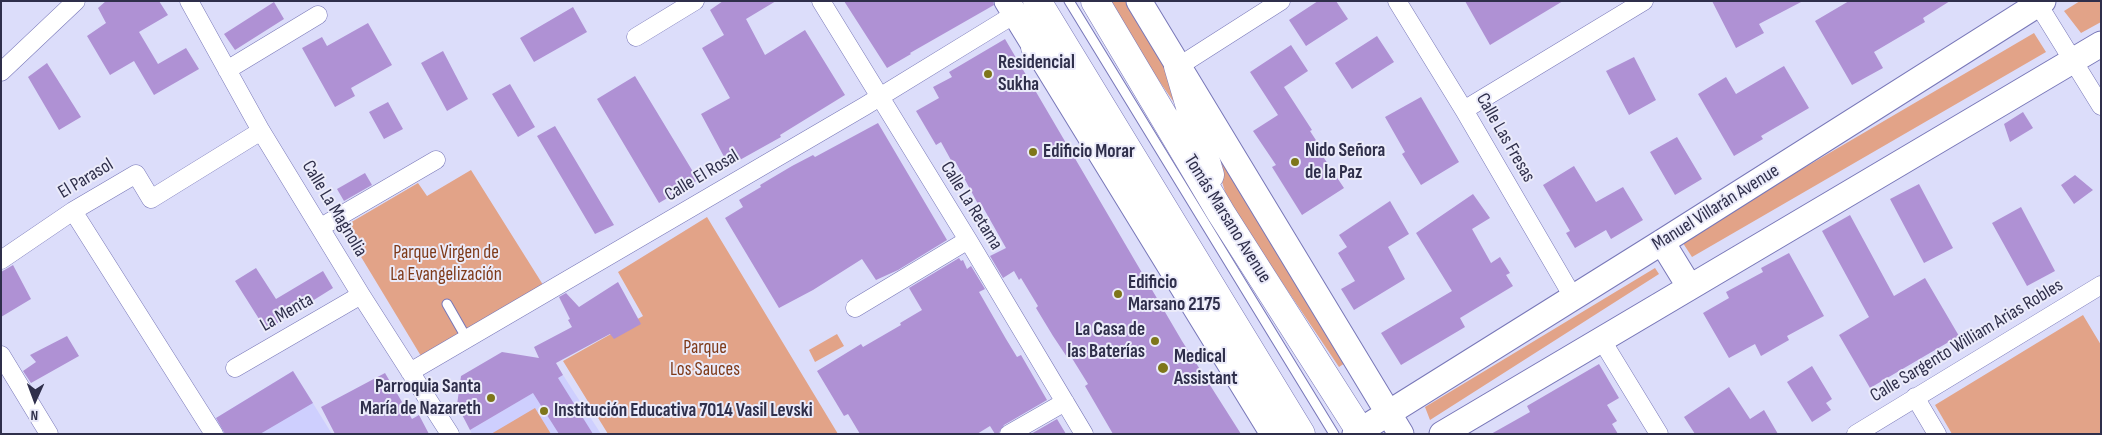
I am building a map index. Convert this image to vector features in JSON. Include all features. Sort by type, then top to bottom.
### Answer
[{"type":"main road","name":"Tomás Marsano Avenue","points":[[1094,1],[1221,212],[1359,433]]},
{"type":"main road","name":"Tomás Marsano Avenue","points":[[1138,1],[1182,64],[1401,434]]},
{"type":"main road","name":"Manuel Villarán Avenue","points":[[1359,433],[1388,412],[1662,242],[2039,2]]},
{"type":"main road","points":[[1019,5],[1046,40],[1301,434]]},
{"type":"main road","points":[[1046,40],[1274,434]]},
{"type":"main road","points":[[1442,434],[1688,286],[2101,44]]},
{"type":"main road","points":[[1182,64],[1221,212]]},
{"type":"main road","points":[[1662,242],[1688,286]]},
{"type":"street","points":[[1,72],[76,1]]},
{"type":"street","name":"Calle La Magnolia","points":[[188,1],[261,131],[450,434]]},
{"type":"street","points":[[636,37],[695,1]]},
{"type":"street","name":"Calle La Retama","points":[[821,1],[968,240],[1084,434]]},
{"type":"street","points":[[1182,64],[1281,1]]},
{"type":"street","name":"Calle Las Fresas","points":[[1397,1],[1464,110],[1573,297]]},
{"type":"street","points":[[1464,110],[1644,1]]},
{"type":"street","points":[[2039,2],[2101,106]]},
{"type":"street","name":"Calle El Rosal","points":[[410,372],[879,97],[1019,5]]},
{"type":"street","points":[[227,70],[318,15]]},
{"type":"street","name":"El Parasol","points":[[1,260],[73,211],[136,174],[151,199],[261,131]]},
{"type":"street","points":[[321,227],[436,160]]},
{"type":"street","points":[[73,211],[214,434]]},
{"type":"street","points":[[855,308],[968,240]]},
{"type":"street","name":"Calle Sargento William Arias Robles","points":[[1856,434],[2101,285]]},
{"type":"street","name":"La Menta","points":[[235,368],[361,294]]},
{"type":"street","points":[[1601,340],[1659,434]]},
{"type":"street","points":[[1,355],[49,434]]},
{"type":"street","points":[[1916,398],[1937,434]]},
{"type":"street","points":[[1009,434],[1065,402]]},
{"type":"lane","points":[[1069,1],[1334,434]]},
{"type":"lane","points":[[446,304],[466,339]]},
{"type":"shaded area","points":[[293,371],[332,434],[220,434],[211,421]]},
{"type":"shaded area","name":"Institución Educativa 7014 Vasil Levski","points":[[563,375],[601,434],[472,434],[470,430]]},
{"type":"green space","points":[[1109,1],[1133,1],[1172,63],[1186,120],[1153,72]]},
{"type":"green space","points":[[2080,1],[2101,1],[2101,22],[2081,33],[2064,11]]},
{"type":"green space","points":[[2034,33],[2046,52],[1692,257],[1681,240]]},
{"type":"green space","points":[[1206,127],[1348,361],[1339,367],[1228,202]]},
{"type":"green space","name":"Parque Virgen de La Evangelización","points":[[471,170],[545,288],[421,356],[343,227],[418,183],[427,196]]},
{"type":"green space","name":"Parque Los Sauces","points":[[707,217],[838,434],[608,434],[563,361],[643,316],[618,272]]},
{"type":"green space","points":[[1655,268],[1659,274],[1430,420],[1425,407]]},
{"type":"green space","points":[[2083,315],[2101,345],[2101,434],[1952,434],[1935,405]]},
{"type":"green space","points":[[837,334],[844,346],[815,362],[809,350]]},
{"type":"green space","points":[[535,408],[551,434],[491,434]]},
{"type":"building","points":[[106,1],[159,1],[168,15],[139,32],[158,64],[186,48],[199,69],[154,95],[134,61],[110,75],[87,36],[106,23],[98,8]]},
{"type":"building","points":[[723,1],[776,1],[746,19],[765,55],[805,30],[845,95],[780,135],[781,137],[729,166],[701,114],[730,98],[702,48],[724,35],[710,10]]},
{"type":"building","points":[[844,1],[993,1],[994,5],[887,68]]},
{"type":"building","points":[[1318,1],[1336,1],[1348,19],[1306,46],[1289,20]]},
{"type":"building","points":[[1465,1],[1563,1],[1490,45]]},
{"type":"building","points":[[1712,1],[1803,1],[1759,24],[1764,33],[1736,48]]},
{"type":"building","points":[[1849,1],[1950,1],[1923,18],[1925,22],[1874,52],[1883,68],[1852,85],[1815,21]]},
{"type":"building","points":[[274,2],[284,19],[235,50],[224,34]]},
{"type":"building","points":[[573,7],[587,32],[534,62],[520,38]]},
{"type":"building","points":[[368,23],[392,65],[351,88],[355,96],[335,107],[302,48],[322,37],[327,46]]},
{"type":"building","points":[[1377,36],[1394,62],[1352,89],[1335,63]]},
{"type":"building","points":[[1005,39],[1182,341],[1241,434],[1113,434],[1085,386],[1088,384],[1070,355],[1067,357],[1053,336],[1021,278],[1019,280],[1014,271],[1003,278],[990,256],[1006,248],[980,202],[978,204],[955,161],[952,162],[941,142],[936,145],[916,111],[939,98],[933,87],[952,77],[949,72]]},
{"type":"building","points":[[1291,45],[1308,71],[1284,87],[1312,130],[1310,131],[1323,151],[1320,152],[1344,188],[1302,215],[1272,167],[1276,165],[1253,131],[1278,115],[1250,72]]},
{"type":"building","points":[[443,51],[468,99],[447,111],[421,63]]},
{"type":"building","points":[[1634,57],[1656,100],[1629,115],[1606,71]]},
{"type":"building","points":[[47,63],[81,117],[59,130],[28,77]]},
{"type":"building","points":[[1784,66],[1809,108],[1761,136],[1763,139],[1734,156],[1698,94],[1726,77],[1736,94]]},
{"type":"building","points":[[635,76],[698,180],[659,203],[597,99]]},
{"type":"building","points":[[510,84],[535,127],[518,137],[492,94]]},
{"type":"building","points":[[1421,97],[1459,162],[1421,185],[1402,154],[1405,152],[1385,117]]},
{"type":"building","points":[[388,102],[403,129],[384,139],[369,112]]},
{"type":"building","points":[[2023,112],[2033,128],[2010,142],[2004,124]]},
{"type":"building","points":[[878,123],[947,240],[898,270],[876,280],[862,259],[813,290],[779,308],[725,218],[743,207],[739,200],[761,187],[760,185],[792,166],[813,155],[815,157]]},
{"type":"building","points":[[555,126],[614,225],[595,234],[537,136]]},
{"type":"building","points":[[1677,137],[1702,179],[1675,195],[1650,152]]},
{"type":"building","points":[[1574,166],[1596,202],[1623,187],[1643,220],[1611,239],[1606,230],[1575,248],[1566,233],[1570,231],[1543,185]]},
{"type":"building","points":[[365,173],[372,185],[344,201],[337,189]]},
{"type":"building","points":[[2075,175],[2093,190],[2074,204],[2061,185]]},
{"type":"building","points":[[1919,184],[1953,248],[1924,263],[1890,199]]},
{"type":"building","points":[[1473,194],[1490,218],[1472,229],[1491,263],[1500,257],[1510,273],[1506,275],[1513,286],[1460,318],[1465,327],[1401,365],[1381,333],[1452,291],[1416,233]]},
{"type":"building","points":[[1390,201],[1409,234],[1388,247],[1405,279],[1354,310],[1341,289],[1355,281],[1338,253],[1347,247],[1339,235]]},
{"type":"building","points":[[2021,207],[2055,271],[2027,286],[1992,223]]},
{"type":"building","points":[[1850,215],[1894,296],[1925,278],[1959,336],[1870,388],[1839,335],[1869,317],[1822,231]]},
{"type":"building","points":[[1789,253],[1824,316],[1787,336],[1789,340],[1761,356],[1755,344],[1729,358],[1703,313],[1729,298],[1726,292],[1763,272],[1761,268]]},
{"type":"building","points":[[959,258],[961,261],[963,260],[967,269],[971,266],[985,289],[979,292],[1017,357],[1021,355],[1047,400],[1004,425],[998,434],[995,434],[990,426],[977,434],[860,434],[848,414],[844,416],[817,371],[861,344],[863,347],[901,325],[900,323],[922,310],[909,288]]},
{"type":"building","points":[[13,265],[31,299],[1,317],[1,272]]},
{"type":"building","points":[[256,268],[276,299],[323,271],[333,288],[266,330],[235,281]]},
{"type":"building","points":[[618,282],[641,324],[614,339],[610,334],[556,363],[563,375],[558,378],[593,434],[559,434],[533,393],[470,430],[457,405],[461,376],[502,352],[539,358],[534,347],[572,327],[559,297],[566,293],[579,307]]},
{"type":"building","points":[[67,336],[79,356],[31,383],[23,371],[36,362],[30,355]]},
{"type":"building","points":[[1599,364],[1619,398],[1607,405],[1617,421],[1612,424],[1618,434],[1491,434],[1530,412],[1527,406]]},
{"type":"building","points":[[1812,366],[1832,399],[1826,403],[1831,410],[1812,422],[1787,382]]},
{"type":"building","points":[[293,371],[313,403],[260,434],[225,434],[216,418]]},
{"type":"building","points":[[385,373],[412,419],[419,415],[429,434],[335,434],[321,407]]},
{"type":"building","points":[[1729,387],[1750,419],[1764,410],[1778,434],[1695,434],[1684,417]]},
{"type":"building","points":[[1057,419],[1066,434],[1031,434]]},
{"type":"place","name":"Residencial Sukha","points":[[988,74]]},
{"type":"place","name":"Edificio Morar","points":[[1033,152]]},
{"type":"place","name":"Nido Señora de la Paz","points":[[1295,162]]},
{"type":"place","name":"Edificio Marsano 2175","points":[[1118,294]]},
{"type":"place","name":"La Casa de las Baterías","points":[[1155,341]]},
{"type":"place","name":"Medical Assistant","points":[[1163,368]]},
{"type":"place","name":"Parroquia Santa María de Nazareth","points":[[491,398]]},
{"type":"place","name":"Institución Educativa 7014 Vasil Levski","points":[[544,411]]}]
